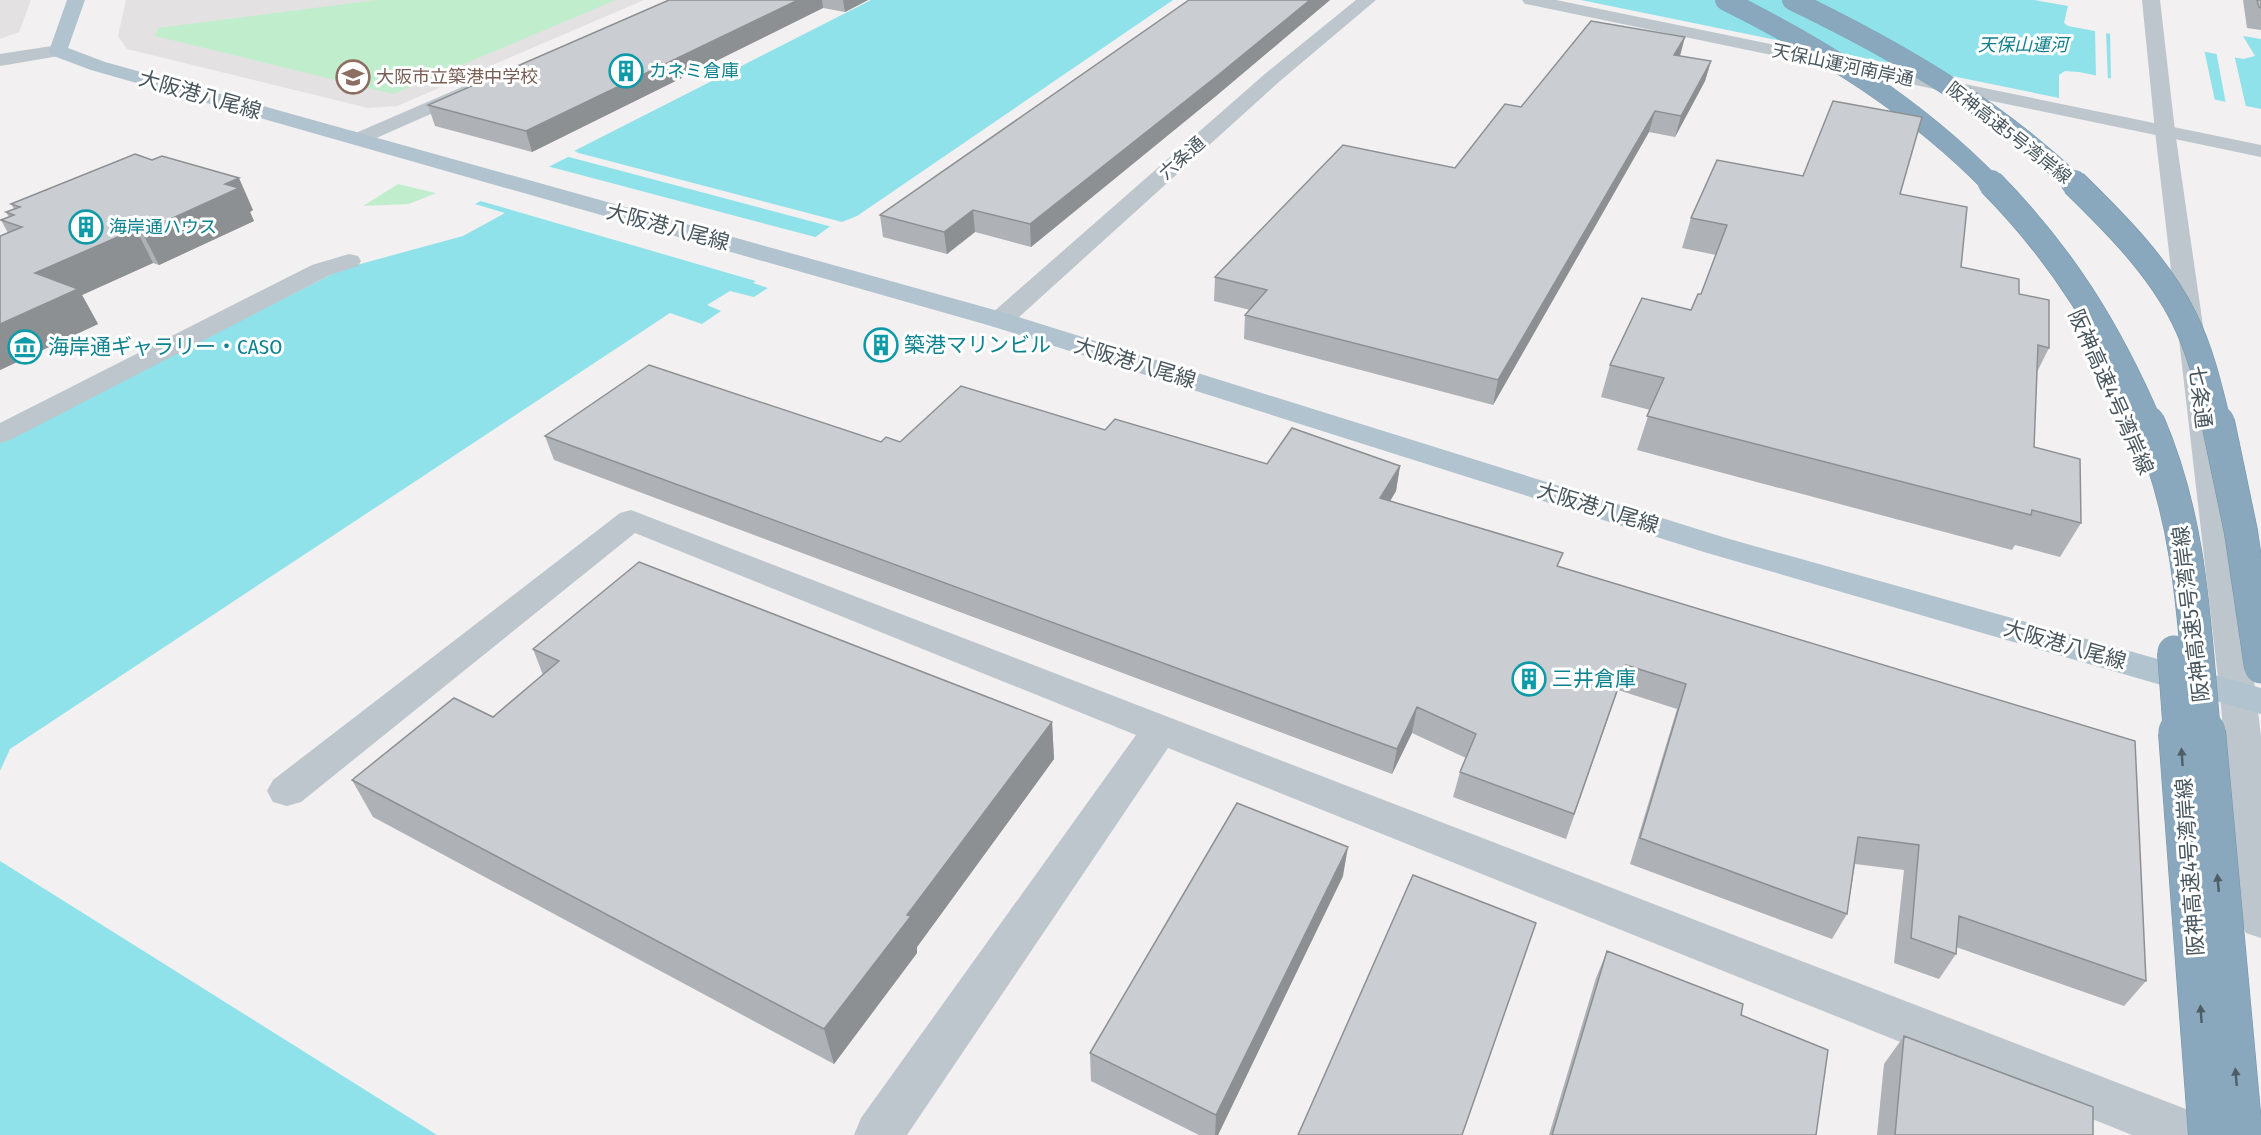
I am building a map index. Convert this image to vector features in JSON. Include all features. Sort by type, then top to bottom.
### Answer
[{"type":"highway","name":"阪神高速4号湾岸線","points":[[1712,0],[1787,37],[1849,75],[1947,151],[1991,197],[2031,244],[2069,299],[2102,361],[2128,418],[2152,482],[2167,554],[2210,1135]]},
{"type":"highway","name":"阪神高速5号湾岸線","points":[[1725,0],[1806,41],[1859,73],[1907,108],[1973,165],[2047,245],[2088,302],[2152,429],[2173,487],[2188,557],[2241,1135]]},
{"type":"highway","points":[[1783,0],[1838,26],[1915,69],[2015,140],[2055,174],[2087,206],[2163,294],[2188,335],[2229,451],[2261,580]]},
{"type":"highway","name":"阪神高速5号湾岸線","points":[[1792,0],[1884,45],[1930,73],[2006,126],[2048,159],[2087,195],[2121,230],[2168,290],[2180,309],[2199,354],[2227,451],[2253,688]]},
{"type":"main road","points":[[58,51],[76,0]]},
{"type":"main road","name":"大阪港八尾線","points":[[58,51],[99,66],[1000,321],[1715,545],[2253,688]]},
{"type":"street","name":"六条通","points":[[1000,321],[1273,77],[1367,0]]},
{"type":"street","name":"天保山運河南岸通","points":[[1531,0],[2261,151]]},
{"type":"street","name":"七条通","points":[[2151,0],[2165,131],[2253,688],[2261,920]]},
{"type":"street","points":[[0,60],[58,51]]},
{"type":"street","points":[[358,139],[489,81]]},
{"type":"street","points":[[0,434],[321,270],[349,261]]},
{"type":"street","points":[[287,790],[631,520],[2191,1135]]},
{"type":"street","points":[[878,1135],[1161,729]]},
{"type":"shaded area","points":[[0,0],[31,0],[19,32],[0,39]]},
{"type":"shaded area","name":"大阪市立築港中学校","points":[[126,0],[644,0],[397,106],[368,108],[127,49],[118,36]]},
{"type":"green space","name":"大阪市立築港中学校","points":[[376,0],[616,0],[393,94],[155,36],[158,28]]},
{"type":"green space","points":[[398,184],[436,193],[409,204],[363,206]]},
{"type":"water","points":[[871,0],[1173,0],[857,216],[829,227],[753,283],[768,288],[754,297],[730,291],[707,305],[721,311],[702,324],[670,313],[10,749],[0,771],[0,443],[342,269],[463,236],[505,213],[475,204]]},
{"type":"water","name":"天保山運河","points":[[1581,0],[2034,0],[2068,6],[2064,23],[2068,26],[2243,59],[2255,56],[2243,36],[2261,39],[2261,109],[2065,71],[2059,75],[2059,98]]},
{"type":"water","points":[[0,861],[437,1135],[0,1135]]},
{"type":"pier","points":[[2095,29],[2106,31],[2108,81],[2096,78]]},
{"type":"pier","points":[[2110,32],[2204,49],[2215,101],[2111,81]]},
{"type":"pier","points":[[2216,51],[2234,54],[2246,107],[2226,104]]},
{"type":"pier","points":[[571,151],[846,223],[836,228],[565,156]]},
{"type":"pier","points":[[547,166],[819,238],[759,282],[477,200]]},
{"type":"building","points":[[669,0],[798,0],[526,131],[428,105]]},
{"type":"building","points":[[1189,0],[1310,0],[1030,224],[973,210],[944,232],[880,215]]},
{"type":"building","points":[[1591,21],[1685,37],[1674,55],[1711,61],[1681,116],[1655,111],[1498,380],[1245,315],[1267,290],[1215,277],[1343,145],[1455,168],[1505,104],[1521,107]]},
{"type":"building","points":[[1833,101],[1922,117],[1900,194],[1967,207],[1961,267],[2019,279],[2019,294],[2049,300],[2049,348],[2038,345],[2034,447],[2080,459],[2081,523],[2032,510],[2031,515],[1647,416],[1664,378],[1610,365],[1642,298],[1691,310],[1698,294],[1701,294],[1727,225],[1691,218],[1717,160],[1803,176]]},
{"type":"building","points":[[135,154],[152,160],[162,156],[239,178],[225,184],[239,188],[142,232],[136,229],[35,273],[78,289],[0,324],[0,236],[22,227],[1,220],[14,215],[6,212],[20,207],[11,204]]},
{"type":"building","name":"三井倉庫","points":[[649,365],[881,442],[886,437],[900,442],[961,386],[1105,430],[1115,419],[1267,464],[1292,428],[1400,466],[1380,498],[1563,553],[1557,566],[2135,741],[2146,981],[1959,916],[1956,954],[1911,938],[1919,845],[1858,837],[1847,914],[1640,838],[1686,684],[1626,665],[1574,814],[1460,772],[1476,734],[1417,707],[1397,749],[545,436]]},
{"type":"building","points":[[639,562],[1052,722],[907,915],[911,916],[824,1029],[352,780],[454,698],[493,717],[559,661],[533,649]]},
{"type":"building","points":[[1237,803],[1348,847],[1216,1115],[1090,1053]]},
{"type":"building","points":[[1413,875],[1536,923],[1462,1135],[1298,1135]]},
{"type":"building","points":[[1607,951],[1743,1004],[1741,1015],[1828,1050],[1816,1135],[1552,1135]]},
{"type":"building","points":[[1904,1036],[2093,1107],[2093,1135],[1895,1135]]},
{"type":"place","name":"カネミ倉庫","points":[[626,71]]},
{"type":"place","name":"大阪市立築港中学校","points":[[353,77]]},
{"type":"place","name":"海岸通ハウス","points":[[86,227]]},
{"type":"place","name":"築港マリンビル","points":[[881,345]]},
{"type":"place","name":"海岸通ギャラリー・CASO","points":[[25,347]]},
{"type":"place","name":"三井倉庫","points":[[1529,679]]}]
